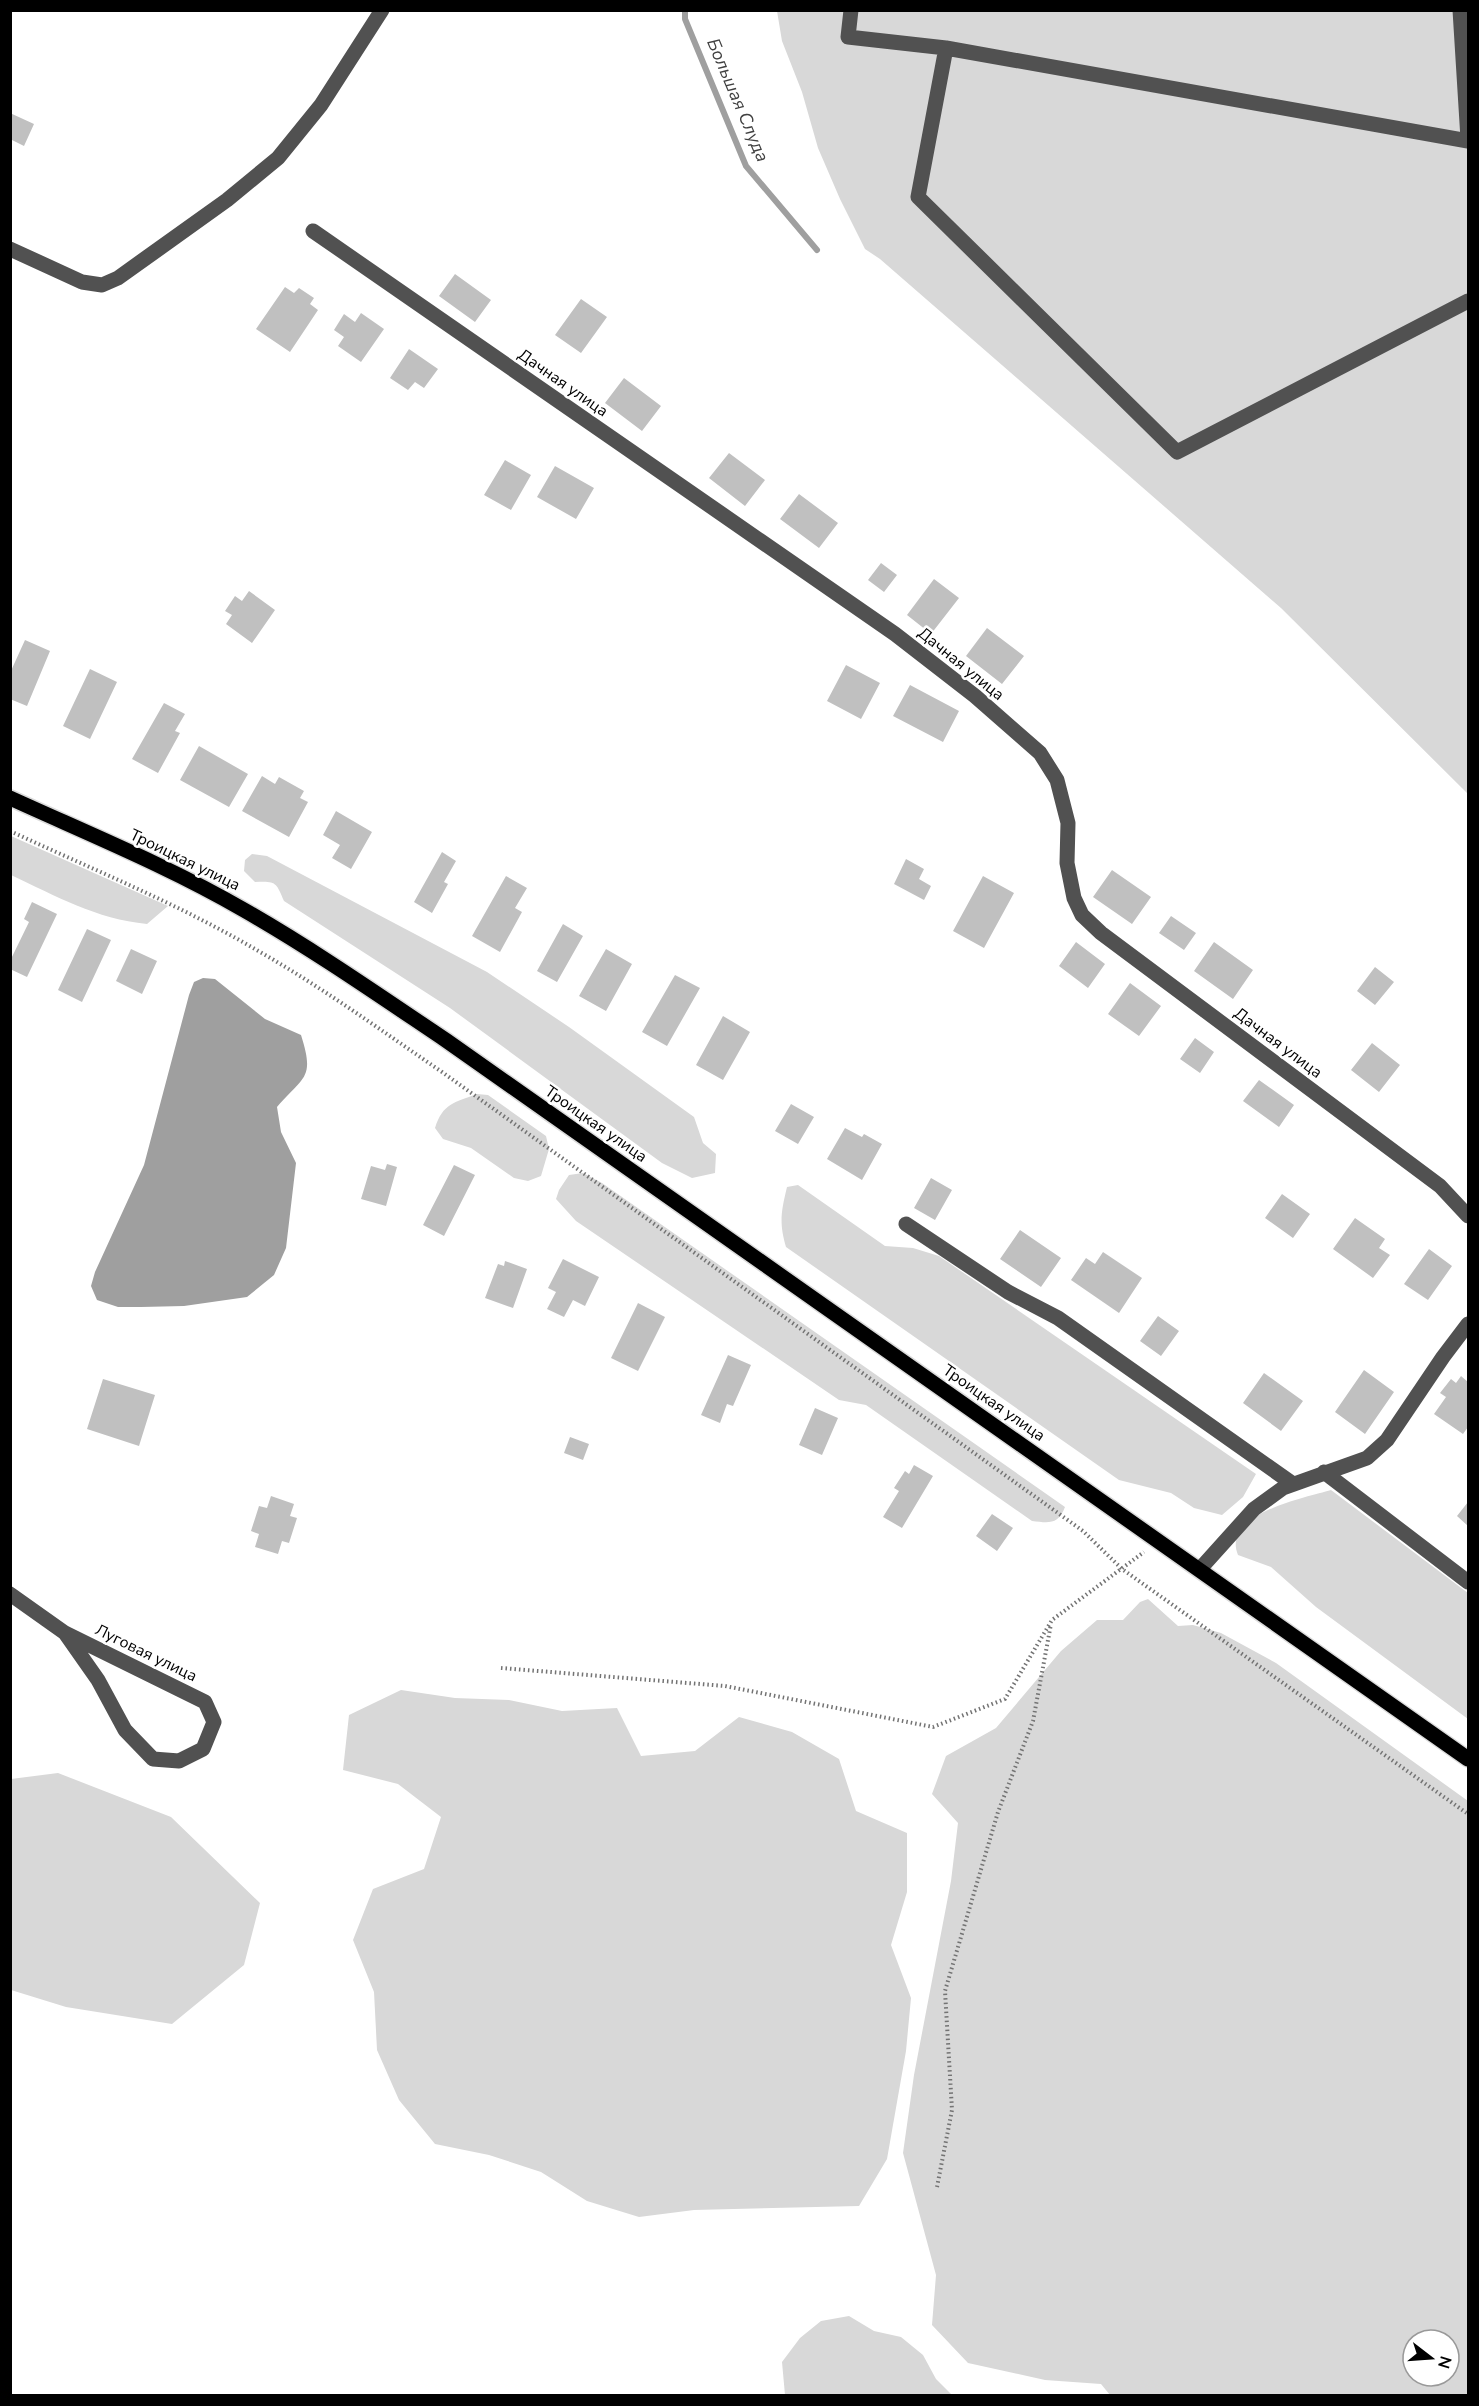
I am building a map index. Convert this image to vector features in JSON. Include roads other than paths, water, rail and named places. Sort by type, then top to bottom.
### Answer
[{"type":"main road","name":"Троицкая улица","points":[[10,798],[156,865],[244,910],[332,964],[447,1041],[1468,1759]]},
{"type":"street","points":[[10,249],[82,282],[102,285],[118,278],[227,200],[278,158],[321,105],[382,10]]},
{"type":"street","points":[[851,10],[848,38],[946,48],[1468,140],[1460,10]]},
{"type":"street","points":[[946,48],[918,197],[1177,452],[1468,302]]},
{"type":"street","name":"Дачная улица","points":[[313,231],[895,634],[975,696],[1040,753],[1057,780],[1068,823],[1067,863],[1074,898],[1082,915],[1101,933],[1440,1186],[1468,1216]]},
{"type":"street","points":[[906,1224],[1008,1292],[1059,1318],[1293,1484]]},
{"type":"street","points":[[1200,1569],[1254,1509],[1283,1488],[1367,1458],[1387,1440],[1468,1324]]},
{"type":"street","points":[[1324,1472],[1468,1582]]},
{"type":"street","name":"Луговая улица","points":[[10,1594],[65,1633],[205,1702],[214,1722],[203,1749],[178,1761],[153,1760],[125,1730],[98,1680],[65,1633]]},
{"type":"waterway","name":"Большая Слуда","points":[[685,10],[685,19],[746,166],[817,250]]}]
